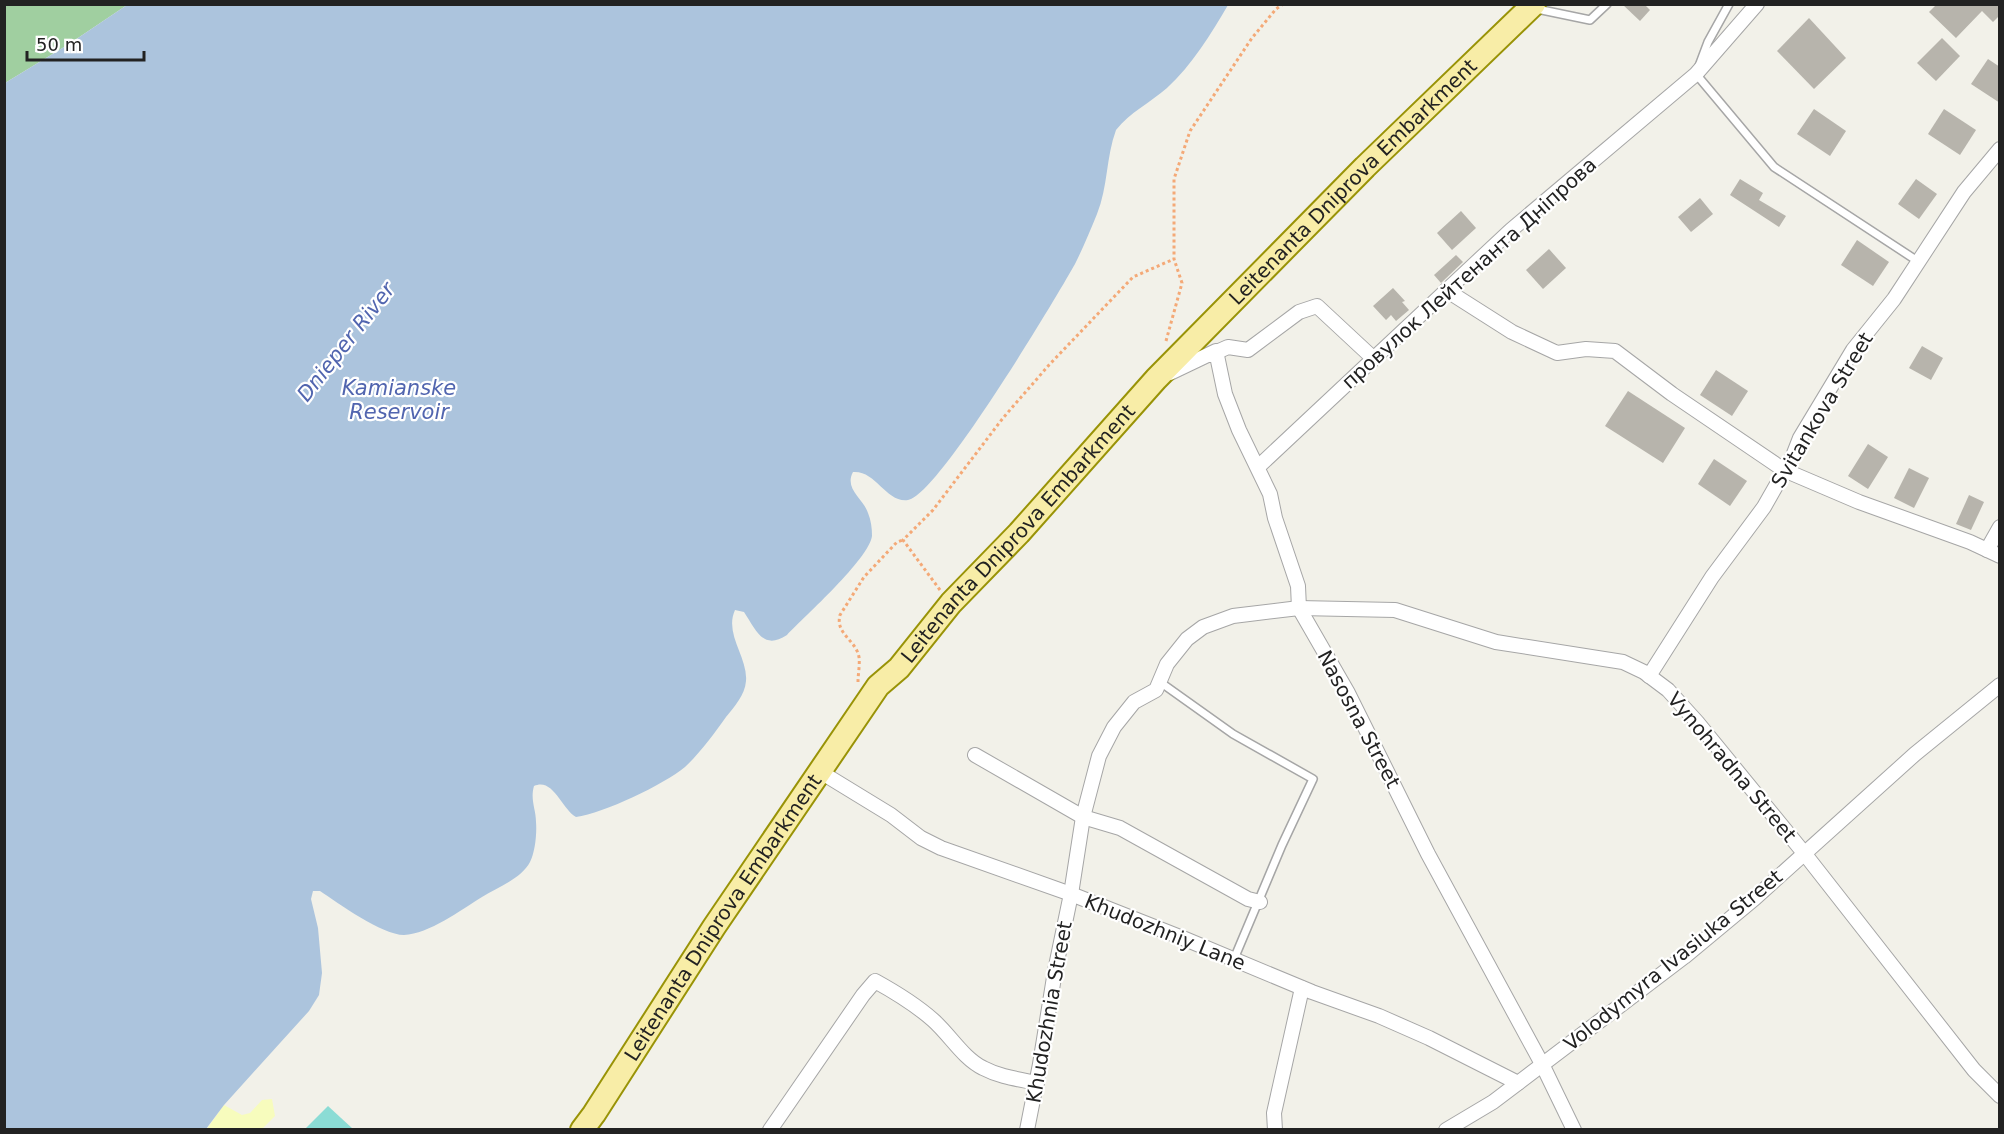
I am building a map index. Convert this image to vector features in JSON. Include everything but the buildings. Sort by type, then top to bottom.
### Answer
[{"type":"main road","name":"Leitenanta Dniprova Embarkment","points":[[582,1130],[714,927],[878,686],[899,668],[951,603],[1019,533],[1156,379],[1365,168],[1533,6]]},
{"type":"street","name":"провулок Лейтенанта Дніпрова","points":[[1258,467],[1511,230],[1696,74],[1758,4]]},
{"type":"street","name":"Svitankova Street","points":[[1649,676],[1712,576],[1764,507],[1793,456],[1800,438],[1853,350],[1894,299],[1964,192],[2000,149]]},
{"type":"street","points":[[1446,290],[1512,332],[1557,353],[1586,349],[1615,351],[1672,394],[1784,470],[1859,502],[1993,553],[2000,527]]},
{"type":"street","points":[[1156,379],[1228,347],[1248,350],[1299,312],[1317,306],[1374,359]]},
{"type":"street","name":"Nasosna Street","points":[[1156,379],[1216,351],[1225,394],[1239,430],[1270,494],[1275,518],[1298,586],[1299,608],[1348,693],[1428,854],[1542,1064],[1574,1130]]},
{"type":"street","name":"Vynohradna Street","points":[[1071,894],[1083,817],[1099,756],[1114,727],[1134,702],[1156,690],[1167,664],[1187,639],[1203,627],[1233,616],[1299,608],[1395,610],[1496,642],[1623,662],[1649,676],[1668,690],[1804,853],[1974,1070],[2000,1096]]},
{"type":"street","name":"Volodymyra Ivasiuka Street","points":[[1446,1130],[1493,1102],[1683,957],[1755,898],[1914,754],[2000,685]]},
{"type":"street","points":[[975,755],[1083,817],[1120,828],[1248,899],[1260,902]]},
{"type":"street","name":"Khudozhniy Lane","points":[[819,771],[891,815],[921,838],[941,848],[1071,894],[1302,988],[1389,1020],[1518,1083]]},
{"type":"street","name":"Khudozhnia Street","points":[[1027,1130],[1071,894]]},
{"type":"street","points":[[770,1130],[863,995],[876,981],[933,1020],[981,1067],[1003,1077],[1036,1083]]},
{"type":"street","points":[[1275,1130],[1275,1113],[1302,988]]},
{"type":"lane","points":[[1533,6],[1590,20],[1607,4]]},
{"type":"lane","points":[[1730,4],[1708,42],[1696,74],[1774,167],[1919,262]]},
{"type":"lane","points":[[1159,682],[1233,734],[1313,779],[1282,845],[1260,902],[1234,959]]},
{"type":"path","points":[[1165,347],[1182,283],[1174,259],[1174,179],[1190,131],[1252,38],[1276,9],[1283,4]]},
{"type":"path","points":[[861,709],[859,658],[856,650],[841,632],[838,623],[840,615],[872,566],[897,542],[903,540],[933,510],[1003,418],[1049,364],[1133,277],[1174,259]]},
{"type":"path","points":[[903,540],[951,603]]},
{"type":"shaded area","points":[[4,5],[127,5],[5,83]]},
{"type":"shaded area","points":[[328,1106],[353,1129],[305,1129]]},
{"type":"sand","points":[[272,1099],[275,1116],[262,1129],[206,1130],[224,1105],[242,1115],[250,1113],[262,1100]]},
{"type":"water","name":"Kamianske Reservoir","points":[[127,5],[1228,5],[1185,69],[1161,93],[1127,118],[1116,130],[1101,204],[1075,264],[995,394],[944,467],[923,490],[908,500],[893,497],[868,476],[853,472],[852,488],[866,508],[871,521],[872,536],[868,546],[849,572],[787,635],[772,641],[766,640],[744,612],[735,610],[732,628],[744,663],[745,686],[736,705],[685,767],[663,782],[633,797],[602,810],[576,817],[547,786],[541,784],[534,786],[536,837],[532,858],[526,868],[509,882],[444,920],[414,934],[395,934],[384,930],[360,918],[320,891],[313,891],[311,899],[318,928],[322,973],[319,995],[309,1011],[224,1105],[206,1129],[5,1129],[5,83]]},
{"type":"water label","name":"Dnieper River","points":[[346,342]]}]
